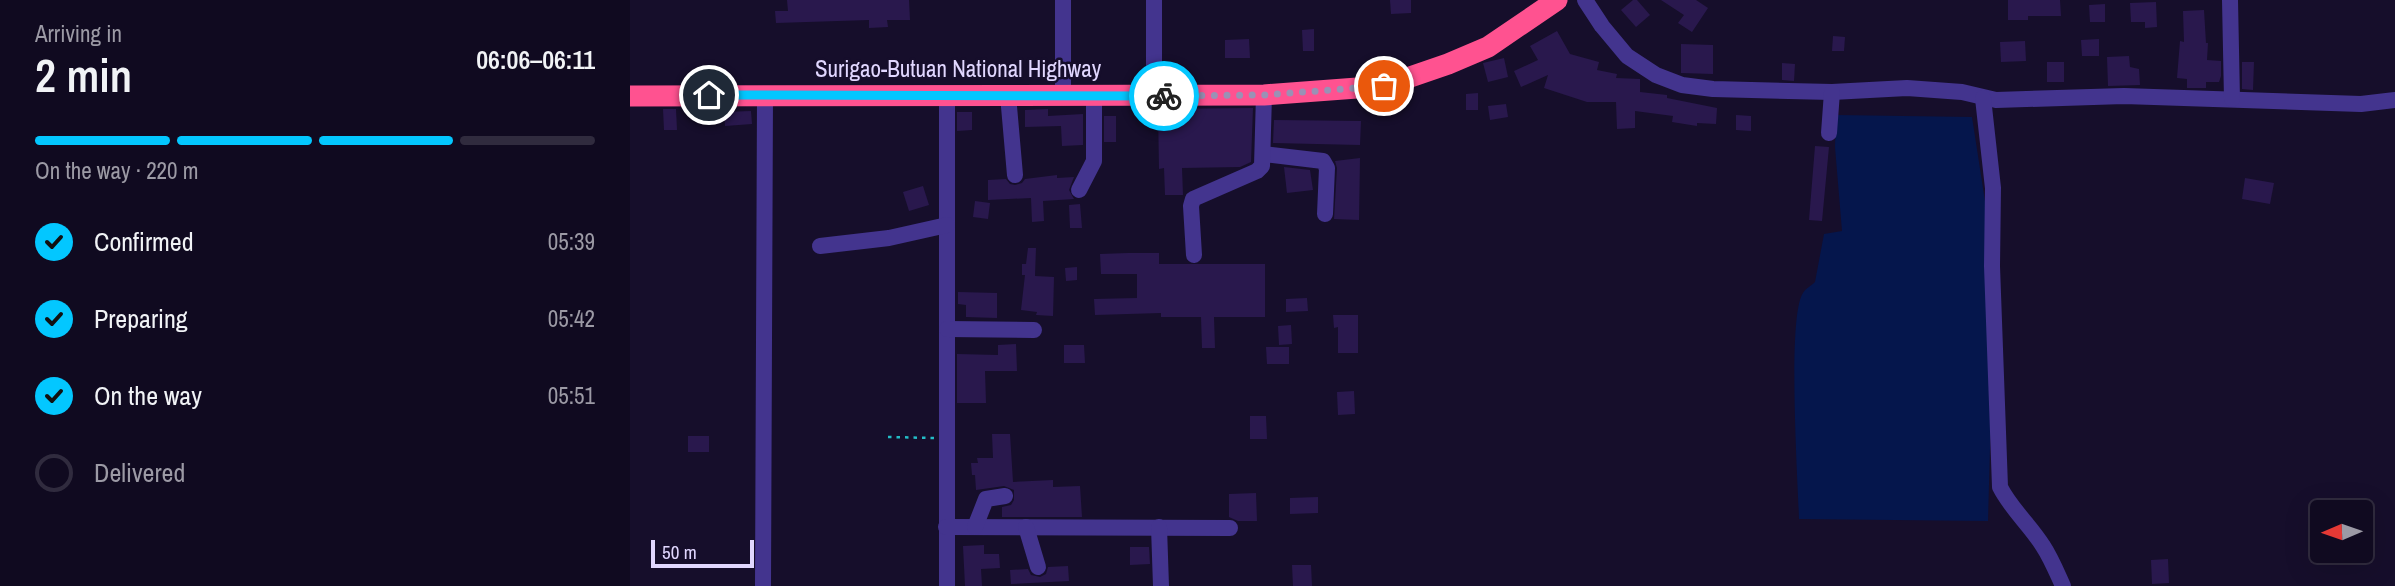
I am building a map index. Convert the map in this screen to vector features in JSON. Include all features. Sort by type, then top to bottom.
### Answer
[{"type":"highway","name":"Surigao-Butuan National Highway","points":[[630,96],[1264,95],[1384,86],[1488,47],[1557,0]]},
{"type":"street","points":[[1063,0],[1063,95]]},
{"type":"street","points":[[1154,0],[1154,96]]},
{"type":"street","points":[[1585,0],[1627,56],[1656,75],[1682,85],[1713,89],[1832,92],[1907,88],[1962,92],[1996,100],[2124,96],[2361,104],[2395,100]]},
{"type":"street","points":[[2230,0],[2232,99]]},
{"type":"street","points":[[1829,134],[1832,92]]},
{"type":"street","points":[[763,586],[765,95]]},
{"type":"street","points":[[947,95],[947,586]]},
{"type":"street","points":[[1008,95],[1015,175]]},
{"type":"street","points":[[1194,256],[1191,206],[1193,199],[1257,171],[1262,166],[1264,95]]},
{"type":"street","points":[[1079,190],[1094,161],[1094,96]]},
{"type":"street","points":[[1983,98],[1993,188],[1992,266],[2000,487],[2007,501],[2044,546],[2063,586]]},
{"type":"street","points":[[1263,154],[1323,161],[1327,169],[1325,214]]},
{"type":"street","points":[[820,246],[889,239],[947,225]]},
{"type":"street","points":[[947,329],[1034,330]]},
{"type":"street","points":[[975,527],[986,499],[1005,496]]},
{"type":"street","points":[[946,527],[1230,528]]},
{"type":"street","points":[[1026,527],[1038,567]]},
{"type":"street","points":[[1159,527],[1161,586]]},
{"type":"path","points":[[888,437],[947,438]]},
{"type":"shaded area","points":[[1836,115],[1972,117],[1995,266],[1988,521],[1799,519],[1795,333],[1803,293],[1815,282],[1824,234],[1842,231],[1835,147]]},
{"type":"building","points":[[787,0],[909,0],[910,20],[887,20],[888,27],[869,28],[869,20],[776,23],[775,11],[788,11]]},
{"type":"building","points":[[1390,0],[1411,0],[1411,13],[1391,14]]},
{"type":"building","points":[[1633,0],[1637,0],[1650,15],[1636,27],[1621,10]]},
{"type":"building","points":[[1661,0],[1696,0],[1708,8],[1692,32],[1678,23],[1684,15]]},
{"type":"building","points":[[2008,0],[2060,0],[2061,16],[2028,16],[2028,20],[2008,20]]},
{"type":"building","points":[[2156,2],[2157,27],[2145,28],[2145,22],[2131,22],[2130,3]]},
{"type":"building","points":[[2105,4],[2105,22],[2090,22],[2089,5]]},
{"type":"building","points":[[2204,10],[2207,60],[2221,61],[2221,76],[2219,82],[2206,82],[2206,88],[2187,88],[2187,79],[2177,78],[2180,41],[2184,42],[2183,11]]},
{"type":"building","points":[[1314,29],[1314,51],[1303,51],[1302,30]]},
{"type":"building","points":[[1557,31],[1570,54],[1599,62],[1597,70],[1617,74],[1616,78],[1640,79],[1640,92],[1667,95],[1667,98],[1717,108],[1716,124],[1697,123],[1697,126],[1672,122],[1673,116],[1635,111],[1635,128],[1617,129],[1616,102],[1587,102],[1544,88],[1548,75],[1521,87],[1514,71],[1538,60],[1530,46]]},
{"type":"building","points":[[1833,36],[1845,37],[1844,51],[1832,51]]},
{"type":"building","points":[[1249,39],[1250,58],[1225,58],[1225,40]]},
{"type":"building","points":[[2099,39],[2099,56],[2082,56],[2081,40]]},
{"type":"building","points":[[2025,41],[2026,61],[2001,62],[2000,42]]},
{"type":"building","points":[[1681,44],[1713,45],[1713,74],[1681,73]]},
{"type":"building","points":[[2129,56],[2130,67],[2139,69],[2140,85],[2108,86],[2107,57]]},
{"type":"building","points":[[1504,58],[1508,77],[1488,82],[1483,63]]},
{"type":"building","points":[[2047,62],[2064,62],[2064,82],[2047,82]]},
{"type":"building","points":[[2242,62],[2254,62],[2253,90],[2242,89]]},
{"type":"building","points":[[1782,63],[1795,64],[1794,81],[1782,80]]},
{"type":"building","points":[[1478,93],[1478,110],[1466,110],[1466,94]]},
{"type":"building","points":[[1506,104],[1508,117],[1490,120],[1488,106]]},
{"type":"building","points":[[1253,108],[1251,162],[1240,167],[1182,168],[1183,195],[1165,195],[1164,168],[1159,169],[1158,109]]},
{"type":"building","points":[[663,109],[676,109],[677,130],[664,130]]},
{"type":"building","points":[[1048,109],[1048,116],[1083,114],[1083,145],[1062,146],[1061,126],[1025,127],[1025,110]]},
{"type":"building","points":[[751,111],[752,124],[725,126],[724,112]]},
{"type":"building","points":[[957,112],[972,112],[972,130],[957,131]]},
{"type":"building","points":[[1736,115],[1751,116],[1751,131],[1736,130]]},
{"type":"building","points":[[1104,116],[1116,116],[1116,142],[1104,142]]},
{"type":"building","points":[[1274,120],[1361,121],[1360,145],[1273,143]]},
{"type":"building","points":[[1815,146],[1829,147],[1822,221],[1809,220]]},
{"type":"building","points":[[1360,158],[1359,220],[1334,219],[1337,168],[1335,161]]},
{"type":"building","points":[[1284,167],[1310,170],[1313,190],[1287,193]]},
{"type":"building","points":[[1057,175],[1057,178],[1074,177],[1069,190],[1074,199],[1043,201],[1044,221],[1032,222],[1031,198],[988,200],[988,180],[1006,179],[1015,185],[1025,179]]},
{"type":"building","points":[[2245,178],[2274,183],[2270,204],[2242,199]]},
{"type":"building","points":[[923,186],[929,205],[909,211],[903,192]]},
{"type":"building","points":[[975,201],[990,203],[988,219],[973,217]]},
{"type":"building","points":[[1080,204],[1082,228],[1070,228],[1069,205]]},
{"type":"building","points":[[1028,248],[1036,248],[1035,276],[1054,277],[1053,316],[1036,315],[1037,312],[1021,310],[1025,275],[1022,275],[1022,264],[1026,264]]},
{"type":"building","points":[[1159,253],[1159,264],[1265,264],[1265,317],[1214,317],[1215,348],[1202,348],[1201,317],[1161,317],[1161,313],[1095,315],[1094,299],[1137,298],[1137,274],[1101,274],[1100,254]]},
{"type":"building","points":[[1077,267],[1077,280],[1066,281],[1065,268]]},
{"type":"building","points":[[958,292],[997,293],[997,318],[966,317],[966,305],[958,304]]},
{"type":"building","points":[[1307,298],[1308,311],[1286,312],[1286,299]]},
{"type":"building","points":[[1333,315],[1358,315],[1358,353],[1338,353],[1338,327],[1334,328]]},
{"type":"building","points":[[1291,325],[1292,344],[1279,345],[1278,326]]},
{"type":"building","points":[[1016,344],[1017,371],[985,371],[986,403],[957,403],[957,354],[998,355],[998,345]]},
{"type":"building","points":[[1064,345],[1084,345],[1085,363],[1064,363]]},
{"type":"building","points":[[1266,347],[1289,347],[1289,364],[1267,364]]},
{"type":"building","points":[[1354,391],[1355,414],[1338,415],[1337,392]]},
{"type":"building","points":[[1250,416],[1266,416],[1267,439],[1250,439]]},
{"type":"building","points":[[992,434],[1010,434],[1013,482],[1053,480],[1053,487],[1080,486],[1082,517],[1002,517],[1002,507],[1011,505],[1014,500],[1014,490],[1004,486],[976,490],[975,475],[972,475],[971,463],[978,463],[977,458],[993,458]]},
{"type":"building","points":[[688,436],[709,436],[709,452],[688,452]]},
{"type":"building","points":[[1256,493],[1257,521],[1238,521],[1229,517],[1229,494]]},
{"type":"building","points":[[1318,497],[1318,513],[1290,514],[1290,498]]},
{"type":"building","points":[[984,545],[984,554],[999,554],[1000,568],[981,569],[982,586],[965,586],[963,546]]},
{"type":"building","points":[[1130,547],[1149,547],[1150,564],[1130,565]]},
{"type":"building","points":[[2168,559],[2169,583],[2152,584],[2151,560]]},
{"type":"building","points":[[1292,565],[1311,565],[1312,586],[1293,586]]},
{"type":"building","points":[[1068,566],[1069,581],[1011,584],[1010,570],[1028,569],[1031,575],[1040,577],[1046,574],[1048,567]]},
{"type":"way so far","points":[[1164,96],[1264,95],[1384,86]]},
{"type":"route","points":[[709,95],[1164,96]]}]
